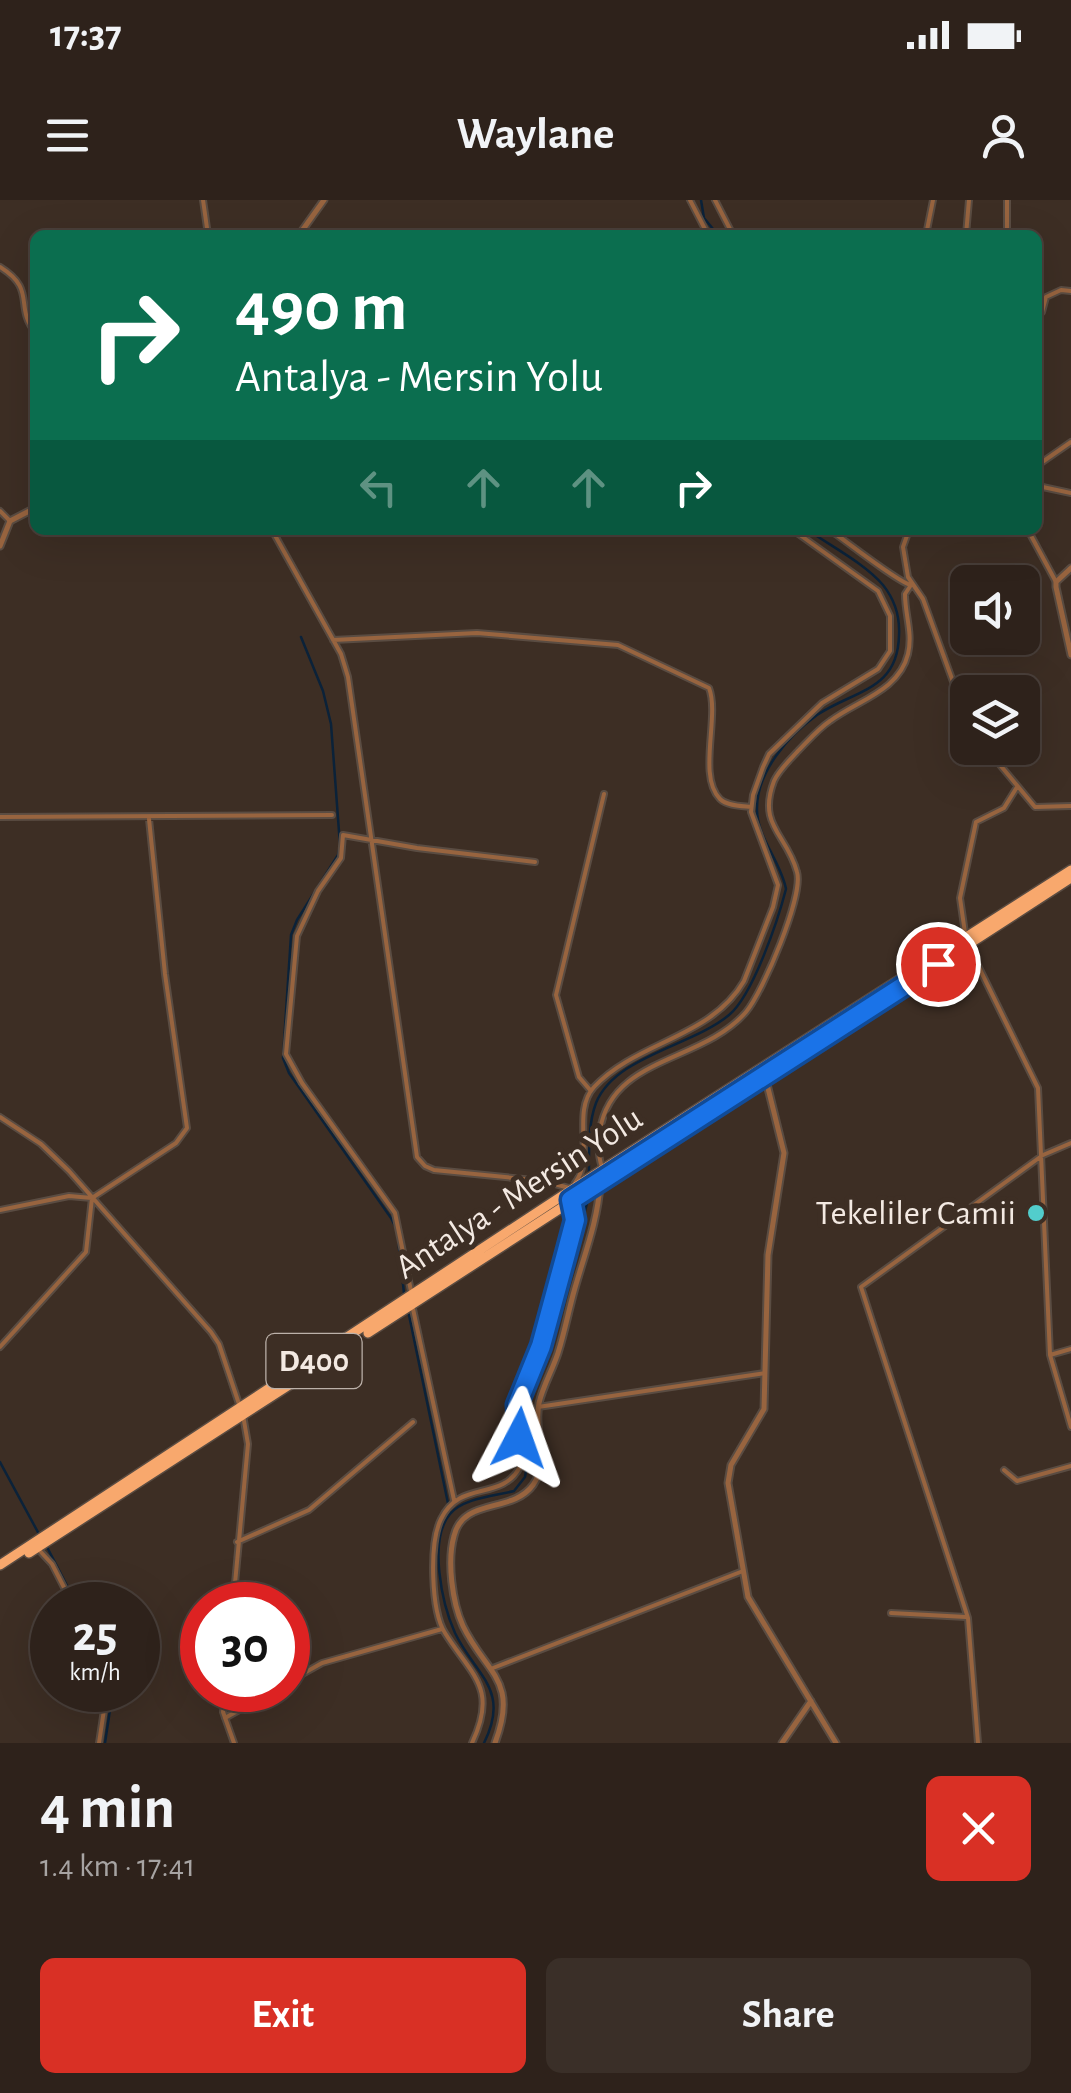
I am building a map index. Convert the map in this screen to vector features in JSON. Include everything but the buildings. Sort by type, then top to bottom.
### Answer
[{"type":"highway","name":"Antalya - Mersin Yolu","points":[[599,1176],[765,1075],[1071,870]]},
{"type":"highway","name":"Antalya - Mersin Yolu","points":[[1,1563],[37,1545],[599,1176],[1071,878]]},
{"type":"street","points":[[204,200],[207,230]]},
{"type":"street","points":[[303,230],[324,200]]},
{"type":"street","points":[[690,200],[705,230]]},
{"type":"street","points":[[715,200],[730,230]]},
{"type":"street","points":[[927,230],[933,200]]},
{"type":"street","points":[[966,230],[969,200]]},
{"type":"street","points":[[1007,200],[1007,230]]},
{"type":"street","points":[[0,267],[24,290],[30,324]]},
{"type":"street","points":[[1042,312],[1046,297],[1061,290],[1071,291]]},
{"type":"street","points":[[1042,462],[1071,442]]},
{"type":"street","points":[[1042,487],[1071,493]]},
{"type":"street","points":[[6,526],[30,511]]},
{"type":"street","points":[[0,512],[6,526],[0,546]]},
{"type":"street","points":[[275,535],[333,640],[348,677],[417,1157],[434,1170],[544,1180],[575,1192]]},
{"type":"street","points":[[472,1743],[483,1714],[483,1691],[442,1629],[436,1598],[434,1542],[441,1517],[454,1500],[506,1484],[520,1467],[517,1405],[541,1346],[575,1220],[575,1192],[583,1169],[590,1091],[615,1067],[706,1021],[737,992],[773,907],[778,885],[751,807],[769,754],[822,703],[878,669],[890,651],[890,616],[878,591],[800,535]]},
{"type":"street","points":[[838,535],[898,581],[911,585]]},
{"type":"street","points":[[907,535],[903,547],[911,585],[923,599],[950,675]]},
{"type":"street","points":[[1031,535],[1056,582],[1071,656]]},
{"type":"street","points":[[1056,582],[1071,568]]},
{"type":"street","points":[[494,1743],[504,1714],[493,1668],[462,1624],[451,1561],[456,1527],[471,1512],[507,1504],[534,1484],[541,1450],[536,1427],[538,1408],[588,1247],[599,1176],[599,1136],[612,1095],[634,1076],[707,1043],[745,1013],[760,990],[797,900],[799,883],[797,869],[771,824],[768,802],[773,785],[784,766],[829,721],[890,684],[901,673],[909,651],[905,601],[911,585]]},
{"type":"street","points":[[333,640],[476,633],[626,647],[709,688],[709,767],[718,797],[724,802],[751,807]]},
{"type":"street","points":[[999,765],[1034,807],[1071,806]]},
{"type":"street","points":[[1017,788],[1004,808],[976,822],[960,898],[967,942],[1036,1082],[1043,1154],[1050,1355],[1071,1427]]},
{"type":"street","points":[[590,1091],[579,1077],[556,996],[604,794]]},
{"type":"street","points":[[0,818],[332,816]]},
{"type":"street","points":[[0,1210],[69,1196],[92,1198],[176,1143],[187,1128],[165,974],[149,819]]},
{"type":"street","points":[[454,1500],[395,1213],[302,1083],[286,1054],[295,945],[302,918],[342,858],[343,835],[371,842],[535,862]]},
{"type":"street","points":[[765,1075],[784,1153],[768,1255],[764,1409],[728,1475],[753,1608],[836,1743]]},
{"type":"street","points":[[0,1117],[41,1144],[219,1344],[242,1412],[248,1444],[234,1582]]},
{"type":"street","points":[[978,1743],[968,1618],[861,1286],[1043,1154],[1071,1143]]},
{"type":"street","points":[[0,1347],[86,1252],[92,1198]]},
{"type":"street","points":[[1050,1355],[1071,1350]]},
{"type":"street","points":[[538,1408],[765,1373]]},
{"type":"street","points":[[237,1542],[309,1510],[413,1422]]},
{"type":"street","points":[[1004,1470],[1017,1481],[1071,1466]]},
{"type":"street","points":[[37,1545],[61,1582]]},
{"type":"street","points":[[493,1668],[743,1570]]},
{"type":"street","points":[[891,1613],[968,1618]]},
{"type":"street","points":[[310,1670],[442,1629]]},
{"type":"street","points":[[782,1743],[811,1701]]},
{"type":"street","points":[[99,1743],[104,1712]]},
{"type":"street","points":[[224,1712],[234,1743]]},
{"type":"street","points":[[224,1718],[235,1712]]},
{"type":"waterway","points":[[701,200],[704,218],[714,230]]},
{"type":"waterway","points":[[589,1173],[592,1120],[606,1087],[637,1063],[729,1015],[755,975],[786,889],[758,820],[758,796],[768,769],[806,723],[871,687],[891,668],[897,653],[899,621],[887,591],[867,570],[816,535]]},
{"type":"waterway","points":[[301,637],[323,691],[331,724],[340,845],[338,855],[291,935],[283,1058],[289,1073],[391,1218],[397,1230],[404,1293]]},
{"type":"waterway","points":[[484,1743],[494,1709],[492,1696],[450,1621],[439,1572],[440,1539],[443,1525],[456,1509],[471,1501],[514,1491],[525,1477],[529,1453],[522,1423],[526,1401],[551,1337],[589,1196]]},
{"type":"waterway","points":[[409,1315],[450,1513]]},
{"type":"waterway","points":[[0,1462],[40,1536]]},
{"type":"waterway","points":[[47,1547],[65,1582]]},
{"type":"waterway","points":[[105,1743],[110,1712]]},
{"type":"place","name":"Tekeliler Camii","points":[[1036,1213]]},
{"type":"route","points":[[519,1438],[517,1405],[541,1346],[575,1220],[571,1200],[938,964]]}]
